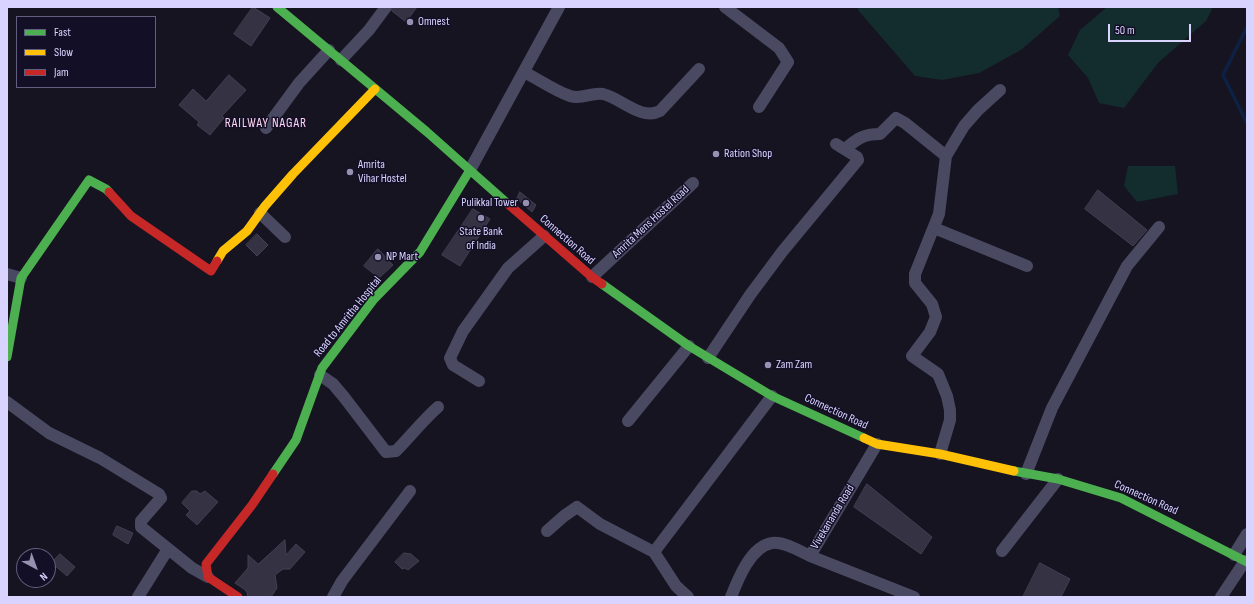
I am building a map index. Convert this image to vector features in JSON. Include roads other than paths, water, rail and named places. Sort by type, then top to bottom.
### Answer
[{"type":"street","name":"Connection Road","points":[[278,7],[470,170],[592,277],[689,346],[772,396],[877,444],[940,454],[1026,474],[1058,479],[1121,498],[1246,562]]},
{"type":"street","points":[[341,60],[369,30],[386,7]]},
{"type":"street","points":[[470,170],[560,7]]},
{"type":"street","points":[[725,7],[780,48],[788,62],[759,107]]},
{"type":"street","points":[[266,128],[299,83],[329,50]]},
{"type":"street","points":[[524,72],[570,96],[579,98],[596,94],[604,94],[645,114],[653,114],[660,111],[699,69]]},
{"type":"street","points":[[7,357],[21,278],[89,180],[106,189],[131,216],[211,270],[223,251],[247,231],[260,213],[316,149],[338,129],[375,89]]},
{"type":"street","points":[[940,454],[950,420],[950,410],[947,396],[938,374],[912,356],[930,332],[936,317],[932,304],[915,283],[915,278],[917,266],[939,214],[946,156],[964,126],[978,110],[1000,90]]},
{"type":"street","points":[[708,358],[750,295],[782,252],[858,160],[857,157],[840,147],[868,134],[880,134],[896,118],[905,123],[946,156]]},
{"type":"street","name":"Road to Amritha Hospital","points":[[208,577],[206,564],[252,506],[296,440],[322,368],[374,299],[420,252],[470,170]]},
{"type":"street","name":"Amrita Mens Hostel Road","points":[[592,277],[692,183]]},
{"type":"street","points":[[260,213],[285,238]]},
{"type":"street","points":[[1026,474],[1052,408],[1127,266],[1159,227]]},
{"type":"street","points":[[934,228],[1027,266]]},
{"type":"street","points":[[479,381],[453,366],[450,358],[464,331],[508,268],[544,236]]},
{"type":"street","points":[[7,274],[21,278]]},
{"type":"street","points":[[628,421],[689,346]]},
{"type":"street","points":[[320,375],[333,384],[386,452],[396,451],[438,407]]},
{"type":"street","points":[[654,552],[772,396]]},
{"type":"street","points":[[7,402],[48,433],[100,458],[159,494],[161,498],[141,521],[141,526],[192,568],[238,597]]},
{"type":"street","name":"Vivekananda Road","points":[[731,597],[748,561],[760,547],[773,542],[790,547],[810,556],[877,444]]},
{"type":"street","points":[[1002,551],[1058,479]]},
{"type":"street","points":[[333,597],[342,581],[410,491]]},
{"type":"street","points":[[548,531],[564,516],[577,507],[600,524],[654,552],[681,594]]},
{"type":"street","points":[[1234,555],[1247,534]]},
{"type":"street","points":[[138,597],[168,549]]},
{"type":"street","points":[[810,556],[914,597]]},
{"type":"street","points":[[1221,597],[1246,562]]},
{"type":"waterway","points":[[1247,27],[1223,75],[1247,123]]},
{"type":"place","name":"Omnest","points":[[410,22]]},
{"type":"place","name":"Ration Shop","points":[[716,154]]},
{"type":"place","name":"Amrita Vihar Hostel","points":[[350,172]]},
{"type":"place","name":"Pulikkal Tower","points":[[526,203]]},
{"type":"place","name":"State Bank of India","points":[[481,218]]},
{"type":"place","name":"NP Mart","points":[[378,257]]},
{"type":"place","name":"Zam Zam","points":[[768,365]]},
{"type":"district","name":"RAILWAY NAGAR","points":[[266,124]]}]
